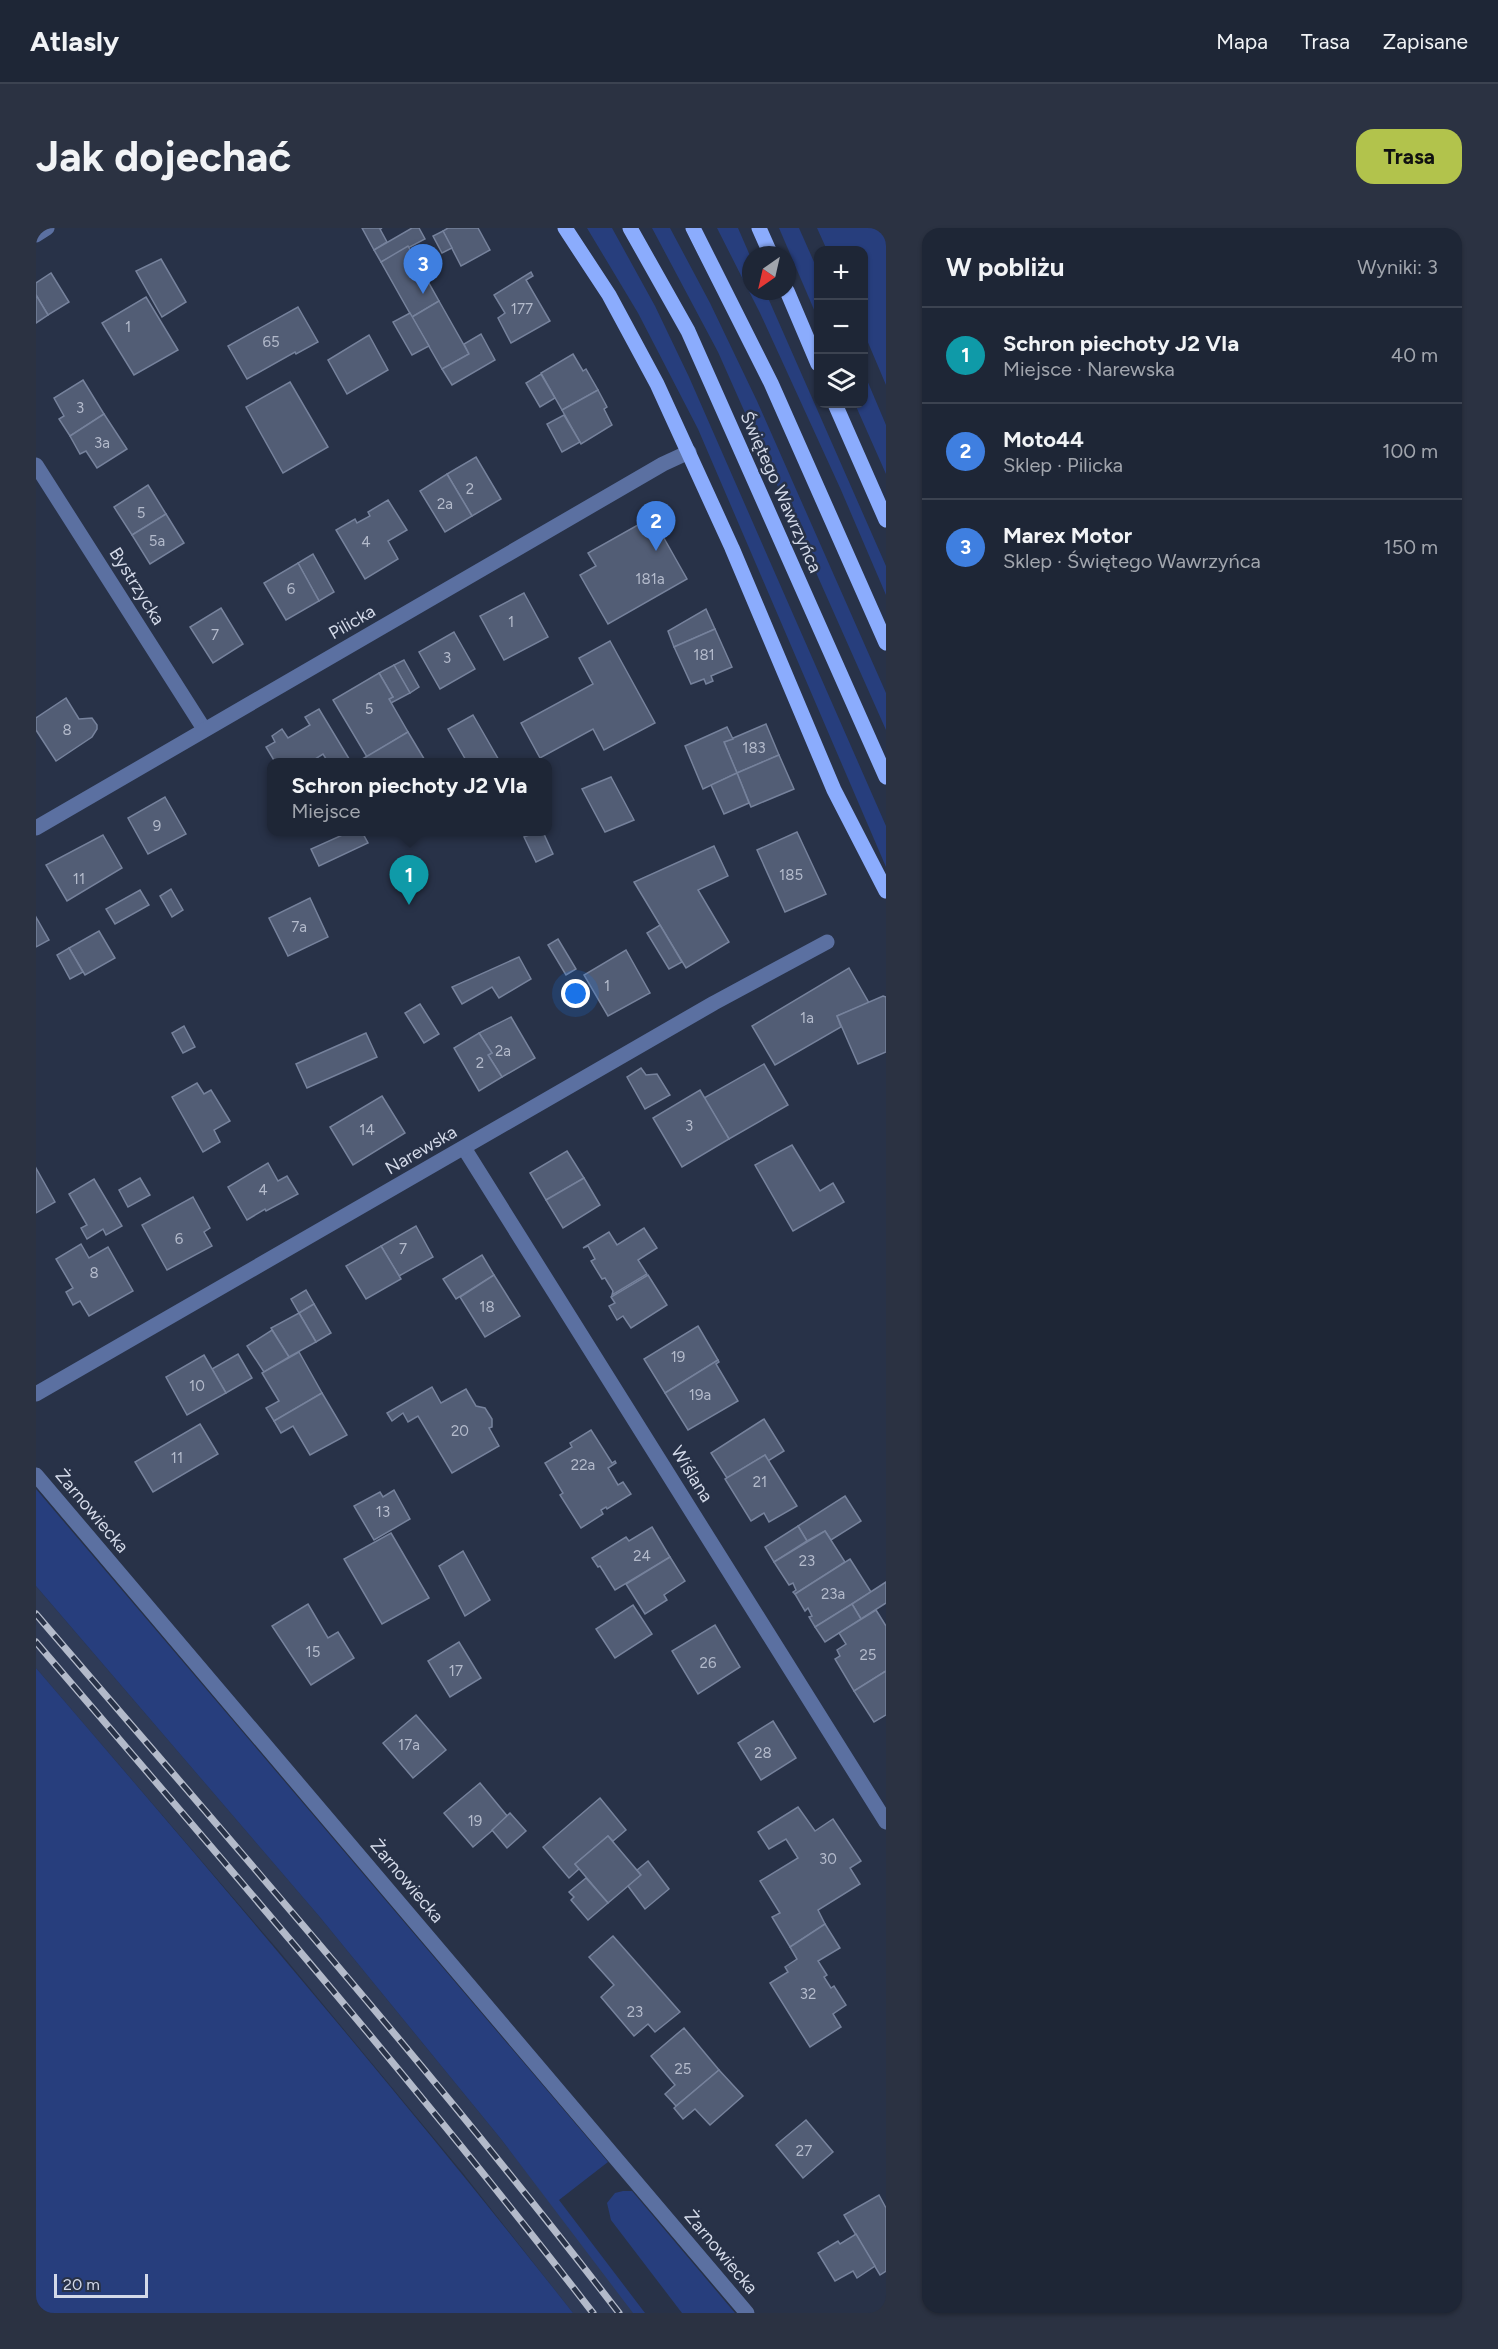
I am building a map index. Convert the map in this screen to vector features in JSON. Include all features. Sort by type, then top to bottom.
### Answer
[{"type":"main road","points":[[565,228],[609,295],[657,384],[732,548],[834,790],[886,891]]},
{"type":"main road","name":"Świętego Wawrzyńca","points":[[630,228],[688,331],[886,777]]},
{"type":"main road","name":"Świętego Wawrzyńca","points":[[693,228],[771,383],[886,643]]},
{"type":"main road","points":[[759,228],[767,246]]},
{"type":"main road","points":[[791,300],[815,354]]},
{"type":"main road","points":[[838,408],[886,520]]},
{"type":"street","points":[[36,235],[47,228]]},
{"type":"street","name":"Pilicka","points":[[36,828],[663,464],[688,452]]},
{"type":"street","name":"Bystrzycka","points":[[36,465],[204,729]]},
{"type":"street","points":[[874,870],[886,898]]},
{"type":"street","name":"Narewska","points":[[36,1394],[714,1003],[827,942]]},
{"type":"street","name":"Wiślana","points":[[464,1148],[886,1822]]},
{"type":"street","name":"Żarnowiecka","points":[[36,1475],[747,2313]]},
{"type":"shaded area","points":[[587,228],[612,228],[655,306],[689,377],[886,826],[886,867],[698,429],[638,313]]},
{"type":"shaded area","points":[[652,228],[670,228],[710,303],[757,401],[886,693],[886,730],[718,352]]},
{"type":"shaded area","points":[[717,228],[738,228],[746,246],[742,246],[742,277]]},
{"type":"shaded area","points":[[779,228],[799,228],[814,262],[814,310],[796,268],[796,246],[787,246]]},
{"type":"shaded area","points":[[817,228],[886,228],[886,385],[868,342],[868,246],[825,246]]},
{"type":"shaded area","points":[[753,300],[769,300],[814,402],[814,408],[816,408],[886,566],[886,595],[841,490]]},
{"type":"shaded area","points":[[868,382],[886,425],[886,474],[857,408],[868,408]]},
{"type":"shaded area","points":[[36,1489],[608,2162],[559,2200],[645,2313],[633,2313],[501,2139],[319,1916],[36,1586]]},
{"type":"shaded area","points":[[36,1586],[319,1916],[501,2139],[635,2313],[573,2313],[462,2172],[279,1951],[36,1668]]},
{"type":"shaded area","points":[[36,1668],[375,2068],[573,2313],[36,2313]]},
{"type":"shaded area","points":[[632,2191],[735,2313],[682,2313],[611,2220],[607,2203],[615,2193]]},
{"type":"building","points":[[362,228],[382,228],[380,229],[387,242],[374,250]]},
{"type":"building","points":[[412,228],[419,228],[425,239],[381,262],[374,250]]},
{"type":"building","points":[[448,228],[478,228],[490,250],[461,266],[443,231]]},
{"type":"building","points":[[443,231],[452,248],[442,253],[433,236]]},
{"type":"building","points":[[408,246],[439,301],[412,317],[381,262]]},
{"type":"building","points":[[161,259],[186,302],[162,317],[136,271]]},
{"type":"building","points":[[531,272],[533,276],[526,280],[550,321],[511,343],[498,318],[505,313],[494,295]]},
{"type":"building","points":[[51,273],[69,302],[48,315],[36,295],[36,283]]},
{"type":"building","points":[[36,295],[48,315],[36,323]]},
{"type":"building","points":[[146,297],[178,350],[134,375],[102,323]]},
{"type":"building","points":[[439,301],[469,354],[442,369],[412,317]]},
{"type":"building","points":[[298,307],[318,342],[247,379],[228,346]]},
{"type":"building","points":[[410,313],[429,346],[412,355],[393,322]]},
{"type":"building","points":[[481,334],[495,360],[452,385],[442,369],[469,354],[464,344]]},
{"type":"building","points":[[369,335],[388,370],[347,394],[328,360]]},
{"type":"building","points":[[573,354],[583,371],[586,369],[598,390],[562,410],[541,373]]},
{"type":"building","points":[[541,374],[555,398],[540,407],[526,383]]},
{"type":"building","points":[[83,380],[104,414],[70,436],[59,419],[64,416],[54,398]]},
{"type":"building","points":[[290,382],[328,447],[283,473],[246,407]]},
{"type":"building","points":[[598,390],[607,407],[604,409],[612,425],[581,444],[562,410]]},
{"type":"building","points":[[104,414],[127,449],[97,468],[86,451],[80,454],[70,436]]},
{"type":"building","points":[[564,415],[580,442],[562,452],[547,424]]},
{"type":"building","points":[[476,457],[501,499],[472,516],[447,474]]},
{"type":"building","points":[[447,474],[472,516],[445,532],[420,491]]},
{"type":"building","points":[[148,485],[166,514],[132,535],[114,507]]},
{"type":"building","points":[[388,500],[407,530],[388,541],[398,559],[365,579],[336,530],[355,519],[357,523],[370,516],[368,512]]},
{"type":"building","points":[[166,514],[184,543],[150,564],[132,535]]},
{"type":"building","points":[[652,517],[687,579],[608,624],[580,575],[596,566],[588,553]]},
{"type":"building","points":[[313,554],[334,592],[319,601],[298,563]]},
{"type":"building","points":[[298,563],[319,601],[286,620],[264,583]]},
{"type":"building","points":[[524,593],[548,637],[504,660],[480,616]]},
{"type":"building","points":[[221,608],[243,644],[213,663],[190,627]]},
{"type":"building","points":[[706,609],[715,629],[674,647],[668,631]]},
{"type":"building","points":[[715,629],[732,667],[711,676],[713,681],[706,684],[704,679],[691,684],[674,647]]},
{"type":"building","points":[[454,632],[475,669],[440,689],[419,652]]},
{"type":"building","points":[[610,641],[655,723],[604,750],[593,729],[540,758],[521,723],[593,684],[579,658]]},
{"type":"building","points":[[404,660],[419,687],[410,693],[394,665]]},
{"type":"building","points":[[394,665],[410,693],[391,703],[389,699],[393,697],[379,673]]},
{"type":"building","points":[[379,673],[393,697],[389,699],[408,732],[367,757],[333,700]]},
{"type":"building","points":[[66,698],[79,719],[92,718],[97,729],[92,737],[56,761],[36,730],[36,718]]},
{"type":"building","points":[[319,709],[349,758],[326,758],[323,754],[317,758],[273,758],[266,747],[275,742],[272,736],[282,729],[288,738],[310,725],[305,717]]},
{"type":"building","points":[[473,715],[498,758],[465,758],[448,729]]},
{"type":"building","points":[[766,724],[779,755],[737,773],[724,742]]},
{"type":"building","points":[[727,727],[733,739],[724,742],[737,773],[703,789],[685,746]]},
{"type":"building","points":[[408,732],[424,758],[364,758]]},
{"type":"building","points":[[779,755],[794,789],[751,807],[737,773]]},
{"type":"building","points":[[737,773],[749,803],[724,814],[711,785]]},
{"type":"building","points":[[611,777],[634,820],[605,832],[582,789]]},
{"type":"building","points":[[165,797],[186,834],[148,854],[128,818]]},
{"type":"building","points":[[797,832],[826,894],[785,912],[757,850]]},
{"type":"building","points":[[103,835],[122,868],[67,901],[46,865]]},
{"type":"building","points":[[340,836],[364,836],[368,843],[319,866],[311,849]]},
{"type":"building","points":[[545,836],[553,854],[536,862],[524,837]]},
{"type":"building","points":[[714,846],[728,876],[698,890],[729,942],[686,968],[634,882]]},
{"type":"building","points":[[171,889],[183,910],[172,917],[160,896]]},
{"type":"building","points":[[140,890],[149,905],[115,924],[106,909]]},
{"type":"building","points":[[310,898],[328,937],[288,956],[269,918]]},
{"type":"building","points":[[36,917],[49,940],[36,947]]},
{"type":"building","points":[[660,925],[682,962],[669,969],[647,933]]},
{"type":"building","points":[[99,931],[115,958],[85,975],[69,948]]},
{"type":"building","points":[[558,939],[576,969],[566,975],[548,945]]},
{"type":"building","points":[[69,948],[83,972],[70,979],[57,955]]},
{"type":"building","points":[[626,950],[650,993],[608,1016],[584,975]]},
{"type":"building","points":[[519,957],[531,979],[499,998],[492,987],[462,1004],[452,987]]},
{"type":"building","points":[[849,968],[869,1003],[837,1016],[841,1027],[775,1065],[752,1026]]},
{"type":"building","points":[[883,996],[886,997],[886,1052],[858,1064],[837,1016]]},
{"type":"building","points":[[420,1004],[439,1034],[424,1043],[405,1013]]},
{"type":"building","points":[[511,1017],[535,1058],[502,1077],[488,1055],[492,1053],[479,1033]]},
{"type":"building","points":[[184,1026],[195,1047],[183,1053],[172,1033]]},
{"type":"building","points":[[366,1033],[377,1057],[307,1088],[296,1064]]},
{"type":"building","points":[[479,1033],[492,1053],[488,1055],[502,1077],[479,1091],[454,1048]]},
{"type":"building","points":[[764,1064],[788,1105],[729,1139],[704,1098]]},
{"type":"building","points":[[641,1068],[646,1075],[657,1074],[670,1095],[645,1109],[627,1077]]},
{"type":"building","points":[[197,1083],[204,1094],[211,1090],[230,1121],[214,1130],[220,1142],[203,1152],[172,1097]]},
{"type":"building","points":[[700,1090],[729,1139],[682,1167],[653,1118]]},
{"type":"building","points":[[382,1096],[405,1133],[353,1165],[330,1127]]},
{"type":"building","points":[[792,1145],[820,1191],[833,1183],[844,1202],[793,1231],[755,1165]]},
{"type":"building","points":[[567,1151],[584,1178],[546,1200],[530,1173]]},
{"type":"building","points":[[268,1163],[278,1181],[287,1176],[298,1194],[247,1220],[228,1187]]},
{"type":"building","points":[[36,1168],[55,1202],[36,1213]]},
{"type":"building","points":[[140,1178],[150,1195],[128,1207],[119,1190]]},
{"type":"building","points":[[584,1178],[600,1205],[563,1228],[546,1200]]},
{"type":"building","points":[[94,1179],[122,1226],[106,1235],[103,1229],[87,1239],[81,1228],[87,1225],[69,1194]]},
{"type":"building","points":[[193,1197],[210,1228],[204,1232],[212,1246],[167,1270],[142,1225]]},
{"type":"building","points":[[416,1226],[433,1257],[399,1276],[381,1246]]},
{"type":"building","points":[[644,1228],[657,1248],[638,1260],[647,1274],[612,1295],[613,1291],[605,1278],[602,1279],[591,1261],[595,1259],[588,1246],[583,1248],[609,1232],[617,1245]]},
{"type":"building","points":[[81,1244],[89,1258],[108,1247],[133,1291],[89,1316],[80,1301],[73,1305],[66,1292],[73,1288],[56,1259]]},
{"type":"building","points":[[381,1246],[401,1279],[366,1299],[346,1266]]},
{"type":"building","points":[[482,1255],[494,1275],[456,1299],[443,1279]]},
{"type":"building","points":[[494,1275],[520,1316],[485,1337],[460,1297]]},
{"type":"building","points":[[648,1275],[667,1305],[631,1328],[623,1316],[617,1320],[609,1306],[615,1303],[611,1297]]},
{"type":"building","points":[[306,1290],[314,1304],[299,1313],[291,1299]]},
{"type":"building","points":[[314,1304],[331,1333],[316,1342],[299,1313]]},
{"type":"building","points":[[299,1313],[316,1342],[289,1357],[271,1328]]},
{"type":"building","points":[[698,1326],[718,1360],[665,1393],[644,1359]]},
{"type":"building","points":[[272,1330],[289,1357],[264,1372],[247,1346]]},
{"type":"building","points":[[299,1352],[322,1393],[274,1421],[266,1408],[279,1401],[262,1373]]},
{"type":"building","points":[[238,1354],[252,1378],[226,1393],[212,1369]]},
{"type":"building","points":[[204,1355],[226,1393],[187,1415],[166,1377]]},
{"type":"building","points":[[718,1360],[716,1364],[738,1401],[688,1430],[665,1393]]},
{"type":"building","points":[[432,1387],[441,1403],[466,1389],[476,1406],[485,1408],[492,1419],[492,1427],[489,1428],[499,1446],[452,1473],[418,1416],[408,1422],[403,1413],[392,1421],[387,1413]]},
{"type":"building","points":[[322,1393],[347,1435],[310,1455],[293,1426],[281,1433],[274,1421]]},
{"type":"building","points":[[764,1419],[784,1451],[768,1461],[765,1455],[727,1478],[711,1453]]},
{"type":"building","points":[[200,1424],[218,1454],[153,1492],[135,1462]]},
{"type":"building","points":[[591,1430],[612,1463],[615,1461],[616,1463],[608,1468],[618,1485],[623,1482],[631,1494],[607,1509],[606,1507],[601,1510],[603,1514],[581,1528],[560,1495],[563,1493],[545,1463],[572,1447],[570,1443]]},
{"type":"building","points":[[765,1455],[797,1506],[769,1522],[764,1513],[751,1521],[725,1479]]},
{"type":"building","points":[[394,1490],[410,1519],[374,1540],[354,1506],[380,1492],[383,1497]]},
{"type":"building","points":[[845,1496],[861,1521],[831,1540],[825,1531],[807,1541],[798,1526]]},
{"type":"building","points":[[798,1526],[807,1541],[774,1562],[765,1547]]},
{"type":"building","points":[[652,1527],[670,1557],[615,1590],[600,1566],[598,1567],[592,1558],[626,1537],[629,1541]]},
{"type":"building","points":[[825,1531],[845,1562],[795,1594],[793,1583],[789,1585],[774,1562]]},
{"type":"building","points":[[391,1533],[429,1598],[382,1624],[344,1559]]},
{"type":"building","points":[[463,1551],[490,1600],[465,1616],[439,1566]]},
{"type":"building","points":[[670,1557],[685,1581],[664,1595],[667,1600],[645,1614],[626,1584]]},
{"type":"building","points":[[850,1559],[871,1592],[815,1627],[809,1617],[812,1616],[808,1608],[805,1611],[795,1594]]},
{"type":"building","points":[[886,1582],[886,1603],[861,1619],[852,1604]]},
{"type":"building","points":[[308,1604],[328,1638],[338,1632],[354,1658],[311,1685],[272,1626]]},
{"type":"building","points":[[852,1604],[861,1619],[825,1642],[815,1627]]},
{"type":"building","points":[[633,1605],[652,1634],[615,1658],[596,1629]]},
{"type":"building","points":[[876,1610],[886,1626],[886,1671],[854,1691],[835,1659],[840,1656],[837,1650],[846,1644],[839,1633]]},
{"type":"building","points":[[715,1625],[740,1667],[698,1694],[672,1651]]},
{"type":"building","points":[[459,1642],[481,1678],[450,1697],[428,1661]]},
{"type":"building","points":[[886,1671],[886,1715],[874,1722],[854,1691]]},
{"type":"building","points":[[416,1715],[446,1750],[413,1778],[383,1743]]},
{"type":"building","points":[[773,1721],[796,1758],[761,1780],[738,1743]]},
{"type":"building","points":[[480,1783],[508,1817],[473,1847],[444,1813]]},
{"type":"building","points":[[600,1798],[626,1830],[613,1841],[608,1836],[575,1864],[579,1869],[569,1878],[543,1847]]},
{"type":"building","points":[[798,1807],[815,1831],[833,1819],[861,1861],[850,1868],[860,1884],[818,1910],[825,1924],[790,1947],[772,1917],[780,1913],[760,1881],[798,1858],[786,1839],[769,1849],[758,1832]]},
{"type":"building","points":[[510,1813],[526,1831],[507,1848],[492,1830]]},
{"type":"building","points":[[608,1836],[641,1875],[608,1903],[575,1864]]},
{"type":"building","points":[[648,1861],[669,1889],[645,1909],[628,1886],[641,1875],[637,1870]]},
{"type":"building","points":[[586,1878],[608,1903],[588,1920],[571,1900],[574,1897],[569,1892]]},
{"type":"building","points":[[825,1924],[840,1948],[818,1961],[827,1975],[824,1977],[831,1988],[834,1986],[846,2005],[833,2014],[841,2027],[810,2047],[770,1983],[788,1972],[785,1967],[797,1959],[790,1947]]},
{"type":"building","points":[[613,1936],[680,2012],[655,2032],[648,2024],[634,2036],[601,1997],[614,1985],[589,1957]]},
{"type":"building","points":[[684,2028],[719,2070],[676,2106],[665,2094],[675,2085],[651,2056]]},
{"type":"building","points":[[719,2070],[743,2096],[710,2125],[695,2109],[683,2119],[674,2108]]},
{"type":"building","points":[[806,2120],[833,2152],[803,2178],[776,2145]]},
{"type":"building","points":[[879,2195],[886,2208],[886,2271],[880,2275],[844,2215]]},
{"type":"building","points":[[856,2234],[875,2266],[857,2278],[853,2271],[835,2281],[818,2253]]},
{"type":"railway","points":[[36,1614],[478,2134],[619,2313]]},
{"type":"railway","points":[[36,1642],[389,2058],[593,2313]]},
{"type":"place","name":"Marex Motor","points":[[423,294]]},
{"type":"place","name":"Moto44","points":[[656,551]]},
{"type":"place","name":"Schron piechoty J2 VIa","points":[[409,905]]}]
